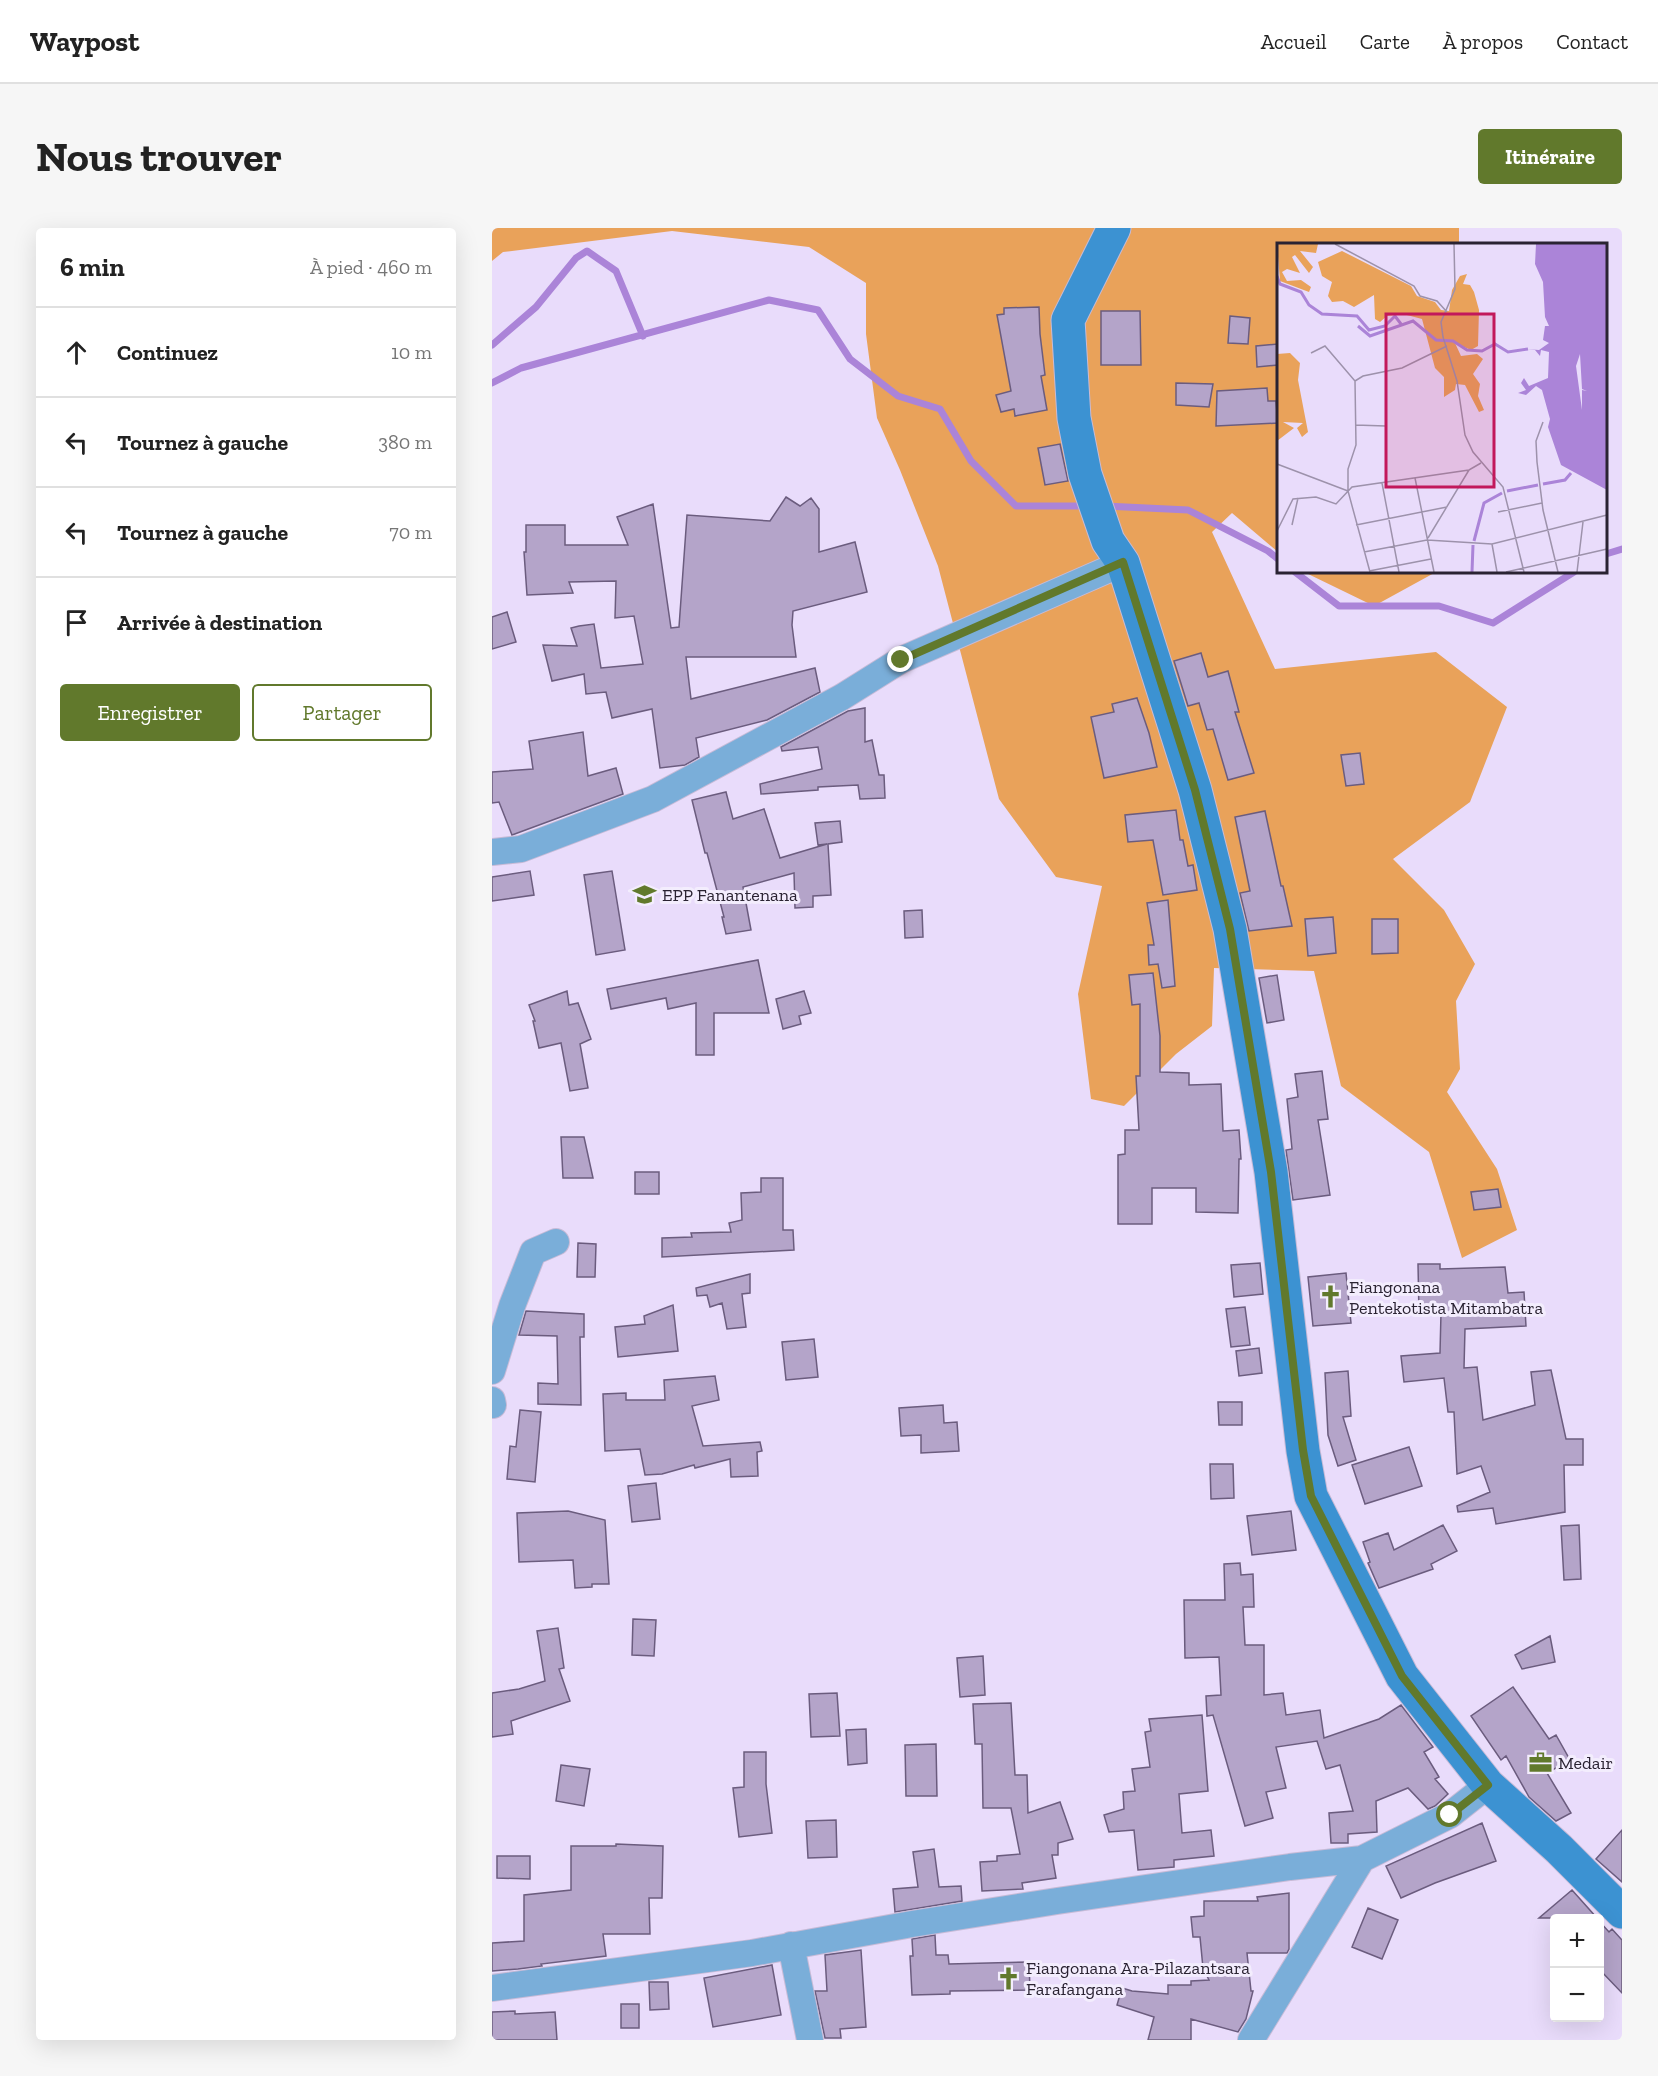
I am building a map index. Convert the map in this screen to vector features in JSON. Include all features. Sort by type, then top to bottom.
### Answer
[{"type":"street","points":[[1114,228],[1068,320],[1074,418],[1085,474],[1115,552],[1195,790],[1230,929],[1271,1172],[1303,1450],[1311,1496],[1402,1676],[1488,1785],[1559,1849],[1622,1912]]},
{"type":"street","points":[[492,852],[521,849],[653,799],[842,697],[901,660],[1115,552]]},
{"type":"street","points":[[492,1371],[512,1306],[533,1252],[556,1242]]},
{"type":"street","points":[[492,1988],[752,1953],[1046,1903],[1290,1867],[1362,1859],[1450,1815],[1488,1785]]},
{"type":"street","points":[[1251,2040],[1362,1859]]},
{"type":"street","points":[[791,1945],[810,2040]]},
{"type":"shaded area","points":[[492,228],[1459,228],[1459,243],[1277,243],[1277,551],[1232,513],[1212,532],[1275,669],[1436,652],[1507,707],[1470,802],[1393,859],[1444,910],[1475,964],[1456,1001],[1460,1069],[1447,1092],[1497,1169],[1517,1230],[1462,1258],[1429,1152],[1341,1086],[1314,971],[1214,968],[1212,1026],[1176,1054],[1124,1106],[1091,1099],[1078,994],[1102,886],[1056,877],[999,799],[938,566],[877,418],[866,334],[866,283],[809,247],[672,231],[503,252],[492,261]]},
{"type":"shaded area","points":[[1306,573],[1434,573],[1374,606]]},
{"type":"building","points":[[1039,307],[1045,375],[1041,376],[1047,410],[1015,416],[1014,409],[1001,412],[996,395],[1011,391],[997,315],[1004,314],[1004,308]]},
{"type":"building","points":[[1101,311],[1140,311],[1141,365],[1101,365]]},
{"type":"building","points":[[1230,316],[1250,318],[1248,344],[1228,343]]},
{"type":"building","points":[[1277,344],[1277,365],[1257,367],[1256,346]]},
{"type":"building","points":[[1176,383],[1213,384],[1209,407],[1176,405]]},
{"type":"building","points":[[1267,388],[1268,401],[1276,401],[1277,423],[1216,426],[1217,391]]},
{"type":"building","points":[[1060,444],[1068,481],[1045,485],[1038,448]]},
{"type":"building","points":[[786,497],[800,506],[811,498],[819,509],[819,552],[855,542],[867,592],[793,611],[792,625],[796,657],[686,657],[691,699],[815,668],[820,692],[767,720],[696,738],[699,757],[685,765],[660,768],[652,709],[612,718],[606,692],[586,694],[584,674],[552,681],[543,645],[577,646],[571,628],[579,626],[594,624],[601,668],[643,664],[634,616],[615,618],[616,581],[569,582],[573,593],[527,595],[524,552],[526,552],[526,525],[565,525],[565,545],[628,545],[617,517],[653,504],[671,628],[679,627],[687,515],[770,521]]},
{"type":"building","points":[[507,612],[516,642],[492,649],[492,617]]},
{"type":"building","points":[[1201,653],[1208,677],[1228,671],[1239,712],[1235,712],[1254,773],[1228,780],[1213,729],[1207,730],[1199,703],[1188,706],[1174,661]]},
{"type":"building","points":[[1137,698],[1157,767],[1104,778],[1091,717],[1114,712],[1112,704]]},
{"type":"building","points":[[865,708],[865,742],[872,740],[879,775],[884,775],[885,798],[860,799],[858,785],[761,794],[760,784],[822,769],[818,747],[782,751],[781,747],[848,711]]},
{"type":"building","points":[[583,732],[588,776],[616,768],[623,794],[512,835],[499,802],[492,803],[492,772],[533,769],[529,741]]},
{"type":"building","points":[[1360,753],[1364,784],[1346,786],[1341,755]]},
{"type":"building","points":[[726,792],[733,819],[764,809],[780,858],[827,844],[818,845],[815,823],[840,821],[842,842],[828,844],[831,895],[813,896],[813,907],[795,908],[794,873],[743,887],[751,930],[726,934],[722,917],[724,917],[692,800]]},
{"type":"building","points":[[1176,810],[1180,840],[1183,840],[1188,866],[1193,865],[1197,890],[1163,895],[1153,840],[1128,842],[1125,815]]},
{"type":"building","points":[[1265,811],[1292,926],[1249,931],[1240,893],[1250,891],[1235,817]]},
{"type":"building","points":[[530,871],[534,895],[492,901],[492,877]]},
{"type":"building","points":[[612,871],[625,950],[596,955],[584,875]]},
{"type":"building","points":[[1168,900],[1175,986],[1162,988],[1158,964],[1149,965],[1148,945],[1154,945],[1147,903]]},
{"type":"building","points":[[922,910],[923,937],[905,938],[904,911]]},
{"type":"building","points":[[1333,917],[1336,953],[1308,956],[1305,919]]},
{"type":"building","points":[[1372,919],[1398,919],[1398,953],[1372,954]]},
{"type":"building","points":[[758,960],[769,1013],[714,1013],[714,1055],[696,1055],[696,1003],[668,1009],[666,998],[611,1009],[607,989]]},
{"type":"building","points":[[1153,973],[1160,1036],[1160,1072],[1189,1073],[1189,1085],[1221,1084],[1223,1131],[1239,1130],[1241,1159],[1239,1159],[1238,1213],[1196,1212],[1196,1188],[1152,1188],[1152,1224],[1118,1224],[1118,1155],[1125,1154],[1125,1130],[1139,1130],[1136,1076],[1140,1076],[1140,1004],[1132,1005],[1129,975]]},
{"type":"building","points":[[1277,975],[1284,1020],[1267,1023],[1259,978]]},
{"type":"building","points":[[567,991],[569,1005],[578,1003],[591,1039],[580,1044],[588,1088],[570,1091],[561,1043],[539,1048],[533,1021],[535,1021],[529,1005]]},
{"type":"building","points":[[804,991],[811,1013],[799,1016],[801,1024],[783,1029],[776,999]]},
{"type":"building","points":[[1322,1071],[1328,1119],[1318,1120],[1330,1195],[1293,1200],[1286,1150],[1292,1149],[1287,1099],[1298,1097],[1295,1074]]},
{"type":"building","points":[[561,1137],[584,1137],[593,1178],[563,1178]]},
{"type":"building","points":[[635,1172],[659,1172],[659,1194],[635,1194]]},
{"type":"building","points":[[761,1178],[783,1178],[783,1230],[793,1230],[794,1250],[662,1257],[662,1238],[692,1237],[691,1233],[731,1232],[729,1223],[742,1220],[741,1193],[761,1192]]},
{"type":"building","points":[[1498,1189],[1501,1207],[1474,1210],[1471,1192]]},
{"type":"building","points":[[578,1243],[596,1244],[595,1277],[577,1277]]},
{"type":"building","points":[[1260,1263],[1263,1294],[1234,1297],[1231,1265]]},
{"type":"building","points":[[1418,1264],[1440,1264],[1440,1269],[1505,1267],[1508,1293],[1524,1292],[1526,1326],[1465,1329],[1464,1368],[1477,1367],[1483,1420],[1535,1405],[1531,1372],[1551,1370],[1566,1439],[1583,1439],[1583,1465],[1564,1465],[1565,1512],[1496,1524],[1493,1508],[1458,1512],[1457,1506],[1490,1492],[1481,1466],[1457,1474],[1454,1412],[1448,1412],[1444,1378],[1404,1382],[1401,1356],[1440,1353],[1441,1313],[1419,1315]]},
{"type":"building","points":[[1346,1273],[1351,1323],[1313,1326],[1308,1277]]},
{"type":"building","points":[[750,1274],[750,1293],[742,1294],[746,1327],[727,1329],[722,1303],[710,1307],[707,1295],[697,1296],[696,1288]]},
{"type":"building","points":[[673,1305],[678,1351],[618,1357],[615,1327],[645,1324],[644,1316]]},
{"type":"building","points":[[1245,1307],[1250,1345],[1231,1347],[1226,1309]]},
{"type":"building","points":[[526,1311],[584,1314],[584,1337],[580,1337],[581,1405],[538,1404],[538,1383],[558,1384],[557,1336],[519,1335]]},
{"type":"building","points":[[814,1339],[818,1377],[786,1380],[782,1342]]},
{"type":"building","points":[[1259,1348],[1262,1373],[1239,1376],[1236,1351]]},
{"type":"building","points":[[1348,1371],[1351,1416],[1343,1417],[1356,1460],[1338,1466],[1328,1435],[1325,1373]]},
{"type":"building","points":[[715,1376],[719,1400],[692,1406],[703,1446],[760,1442],[762,1451],[757,1452],[758,1476],[731,1477],[730,1459],[695,1468],[694,1465],[662,1474],[645,1475],[640,1449],[605,1451],[603,1394],[626,1393],[626,1400],[665,1400],[664,1380]]},
{"type":"building","points":[[1218,1402],[1242,1402],[1242,1425],[1219,1425]]},
{"type":"building","points":[[943,1405],[944,1423],[957,1422],[959,1451],[921,1453],[921,1435],[901,1436],[899,1408]]},
{"type":"building","points":[[520,1410],[541,1412],[535,1482],[507,1479],[510,1446],[516,1447]]},
{"type":"building","points":[[1409,1447],[1422,1486],[1365,1504],[1352,1465]]},
{"type":"building","points":[[1210,1464],[1233,1464],[1234,1498],[1211,1499]]},
{"type":"building","points":[[656,1483],[660,1519],[632,1522],[628,1486]]},
{"type":"building","points":[[568,1511],[605,1520],[609,1584],[592,1584],[592,1587],[575,1588],[573,1560],[519,1562],[517,1513]]},
{"type":"building","points":[[1291,1511],[1296,1550],[1252,1555],[1247,1516]]},
{"type":"building","points":[[1443,1525],[1457,1551],[1431,1564],[1433,1569],[1379,1588],[1368,1563],[1370,1562],[1363,1542],[1388,1533],[1394,1550]]},
{"type":"building","points":[[1579,1525],[1581,1579],[1564,1580],[1561,1526]]},
{"type":"building","points":[[1240,1563],[1241,1575],[1253,1574],[1254,1607],[1243,1607],[1245,1645],[1264,1645],[1264,1695],[1283,1693],[1286,1715],[1320,1710],[1324,1738],[1379,1719],[1401,1705],[1433,1747],[1424,1752],[1439,1777],[1435,1779],[1448,1794],[1435,1806],[1428,1809],[1408,1788],[1376,1801],[1377,1832],[1348,1834],[1348,1843],[1331,1843],[1329,1813],[1353,1811],[1340,1765],[1326,1769],[1317,1741],[1276,1747],[1286,1788],[1266,1792],[1273,1818],[1245,1826],[1213,1715],[1207,1716],[1206,1696],[1221,1695],[1219,1657],[1185,1658],[1184,1600],[1225,1600],[1224,1564]]},
{"type":"building","points":[[633,1619],[656,1620],[654,1656],[632,1655]]},
{"type":"building","points":[[558,1628],[564,1668],[559,1669],[570,1701],[511,1721],[513,1734],[492,1737],[492,1693],[519,1689],[545,1681],[537,1631]]},
{"type":"building","points":[[1550,1636],[1555,1662],[1522,1669],[1515,1655]]},
{"type":"building","points":[[983,1656],[985,1695],[960,1697],[957,1658]]},
{"type":"building","points":[[1513,1687],[1549,1739],[1556,1735],[1570,1760],[1547,1773],[1571,1813],[1556,1821],[1529,1797],[1506,1756],[1501,1760],[1471,1716]]},
{"type":"building","points":[[837,1693],[840,1736],[811,1737],[809,1694]]},
{"type":"building","points":[[1011,1703],[1015,1775],[1027,1775],[1028,1813],[1060,1802],[1073,1839],[1058,1843],[1058,1855],[1052,1855],[1056,1878],[1022,1883],[1023,1889],[982,1891],[980,1862],[997,1861],[997,1856],[1020,1854],[1011,1808],[983,1808],[982,1744],[975,1744],[973,1704]]},
{"type":"building","points":[[1202,1715],[1208,1791],[1179,1794],[1182,1833],[1211,1830],[1214,1856],[1174,1860],[1174,1867],[1138,1870],[1134,1830],[1109,1832],[1104,1815],[1124,1809],[1123,1792],[1135,1791],[1132,1769],[1150,1767],[1145,1732],[1151,1731],[1149,1719]]},
{"type":"building","points":[[866,1729],[867,1763],[848,1765],[846,1730]]},
{"type":"building","points":[[936,1744],[937,1796],[906,1796],[905,1745]]},
{"type":"building","points":[[744,1752],[766,1752],[766,1784],[772,1833],[739,1837],[733,1788],[744,1787]]},
{"type":"building","points":[[561,1765],[590,1769],[584,1806],[556,1801]]},
{"type":"building","points":[[836,1820],[837,1857],[808,1858],[806,1821]]},
{"type":"building","points":[[1482,1823],[1496,1861],[1401,1898],[1386,1866]]},
{"type":"building","points":[[1622,1830],[1622,1882],[1596,1859]]},
{"type":"building","points":[[616,1844],[663,1846],[662,1898],[649,1898],[650,1934],[603,1934],[606,1956],[492,1971],[492,1943],[524,1941],[524,1895],[571,1890],[571,1846],[616,1846]]},
{"type":"building","points":[[934,1849],[939,1887],[961,1886],[962,1901],[895,1912],[893,1889],[918,1887],[913,1852]]},
{"type":"building","points":[[497,1856],[530,1856],[530,1879],[497,1878]]},
{"type":"building","points":[[1572,1890],[1593,1914],[1550,1914],[1550,1918],[1539,1918]]},
{"type":"building","points":[[1289,1893],[1289,1949],[1287,1953],[1247,1953],[1251,1991],[1253,1991],[1246,2019],[1238,2032],[1191,2019],[1191,2040],[1148,2040],[1154,2017],[1117,2005],[1122,1988],[1168,1994],[1168,1985],[1191,1985],[1191,1981],[1209,1980],[1203,1968],[1200,1937],[1193,1937],[1191,1917],[1204,1916],[1204,1901],[1258,1901],[1257,1897]]},
{"type":"building","points":[[1368,1908],[1398,1920],[1382,1959],[1352,1947]]},
{"type":"building","points":[[1604,1926],[1609,1932],[1612,1929],[1622,1940],[1622,1993],[1604,1974]]},
{"type":"building","points":[[935,1935],[936,1955],[948,1955],[949,1964],[1029,1962],[1030,1990],[950,1991],[950,1994],[912,1995],[910,1956],[913,1956],[912,1939]]},
{"type":"building","points":[[861,1950],[866,2027],[840,2029],[841,2038],[825,2038],[815,1991],[827,1991],[825,1955]]},
{"type":"building","points":[[772,1965],[781,2015],[713,2027],[704,1978]]},
{"type":"building","points":[[649,1982],[668,1982],[669,2009],[650,2010]]},
{"type":"building","points":[[621,2004],[639,2004],[639,2028],[621,2028]]},
{"type":"building","points":[[515,2011],[515,2014],[555,2012],[557,2040],[492,2040],[492,2012]]},
{"type":"waterway","points":[[492,345],[536,307],[576,258],[587,251],[616,271],[643,336]]},
{"type":"waterway","points":[[492,383],[521,368],[769,300],[818,310],[850,359],[898,396],[940,409],[971,461],[1016,506],[1085,506]]},
{"type":"waterway","points":[[1105,506],[1188,510],[1268,551],[1277,558]]},
{"type":"waterway","points":[[1607,554],[1622,549]]},
{"type":"waterway","points":[[1296,573],[1339,606],[1439,606],[1493,623],[1572,573]]},
{"type":"place","name":"EPP Fanantenana","points":[[644,895]]},
{"type":"place","name":"Fiangonana Pentekotista Mitambatra","points":[[1331,1297]]},
{"type":"place","name":"Medair","points":[[1540,1763]]},
{"type":"place","name":"Fiangonana Ara-Pilazantsara Farafangana","points":[[1008,1978]]},
{"type":"route","points":[[901,660],[1123,562],[1195,790],[1230,929],[1271,1172],[1303,1450],[1311,1496],[1402,1676],[1488,1785],[1450,1815]]}]
